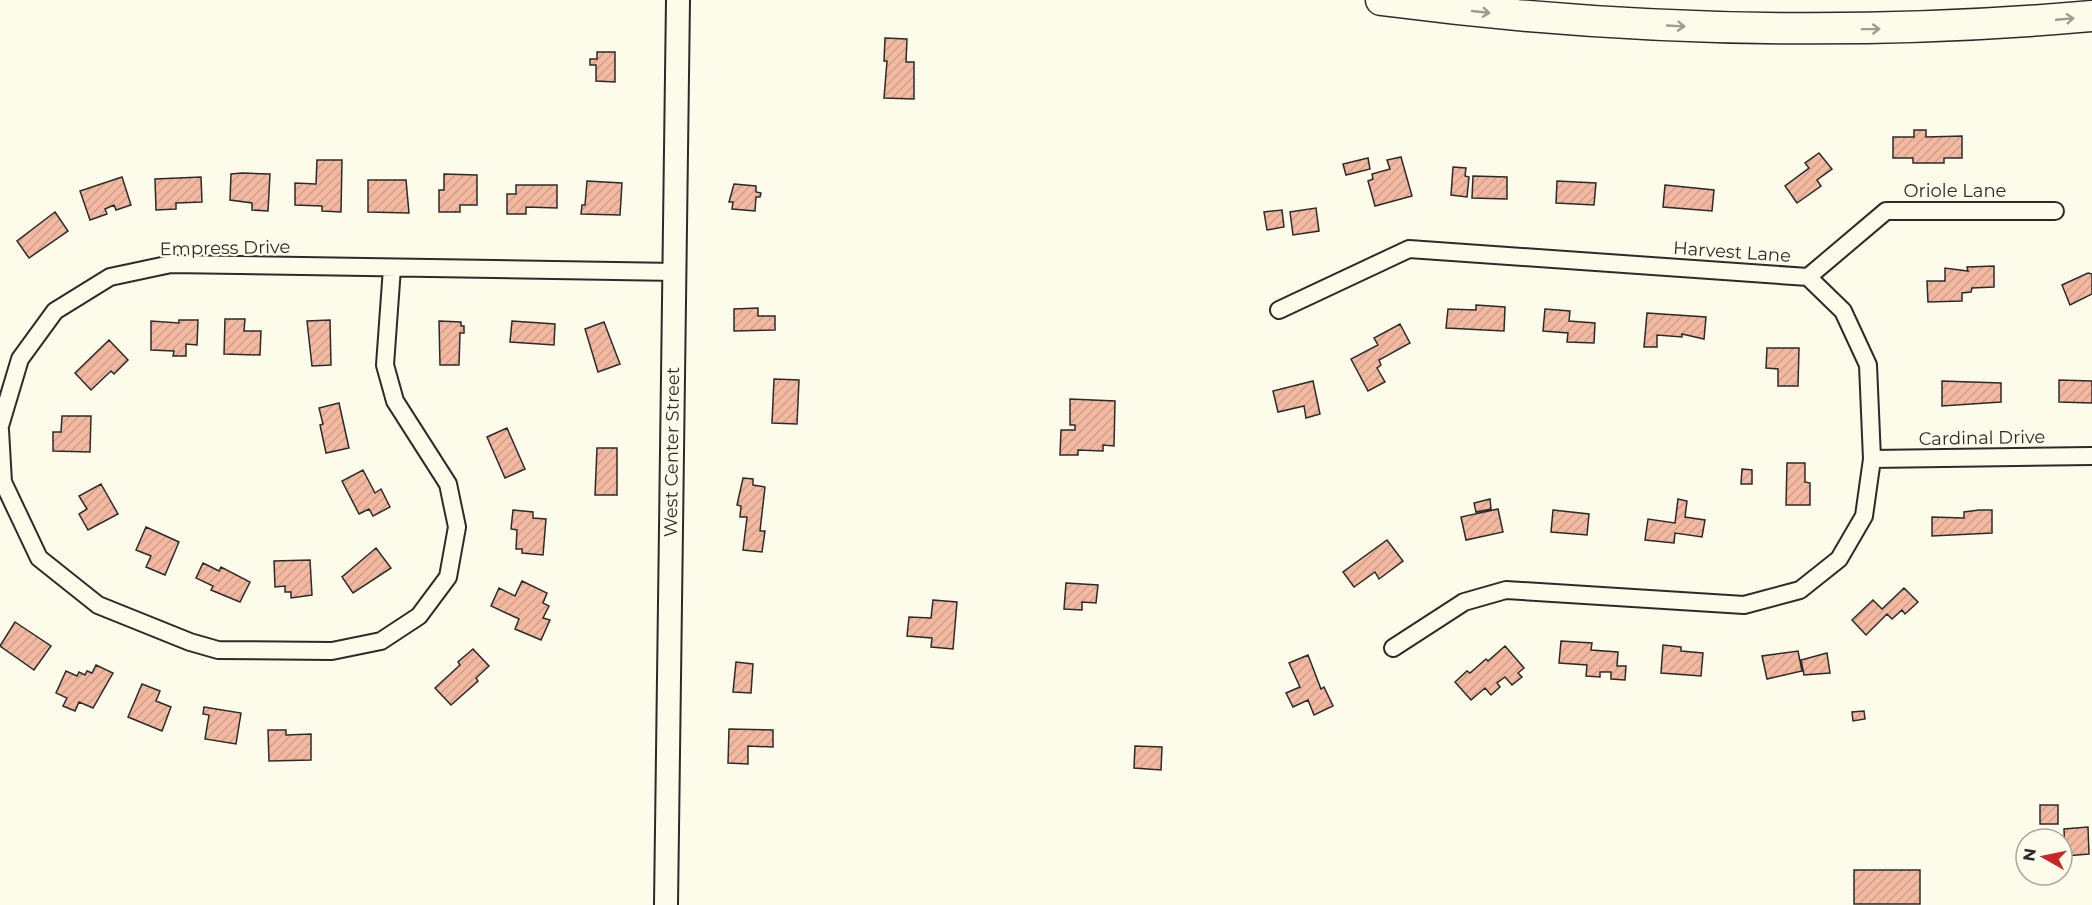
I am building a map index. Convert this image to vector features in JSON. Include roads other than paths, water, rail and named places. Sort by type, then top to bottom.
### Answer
[{"type":"highway","points":[[1381,0],[1535,17],[1730,28],[1923,28],[2092,16]]},
{"type":"street","name":"West Center Street","points":[[666,905],[678,0]]},
{"type":"street","name":"Oriole Lane","points":[[1808,278],[1886,211],[2055,211]]},
{"type":"street","name":"Harvest Lane","points":[[1279,310],[1409,249],[1808,278],[1843,311],[1868,365],[1872,459],[1864,516],[1839,559],[1800,590],[1744,605],[1506,590],[1464,602],[1393,648]]},
{"type":"street","name":"Empress Drive","points":[[392,268],[385,364],[395,401],[448,484],[457,527],[448,577],[419,616],[381,641],[332,651],[218,650],[190,642],[98,605],[39,558],[3,482],[0,428],[20,359],[55,311],[110,277],[171,264],[676,272]]},
{"type":"street","name":"Cardinal Drive","points":[[1872,459],[2092,456]]}]
